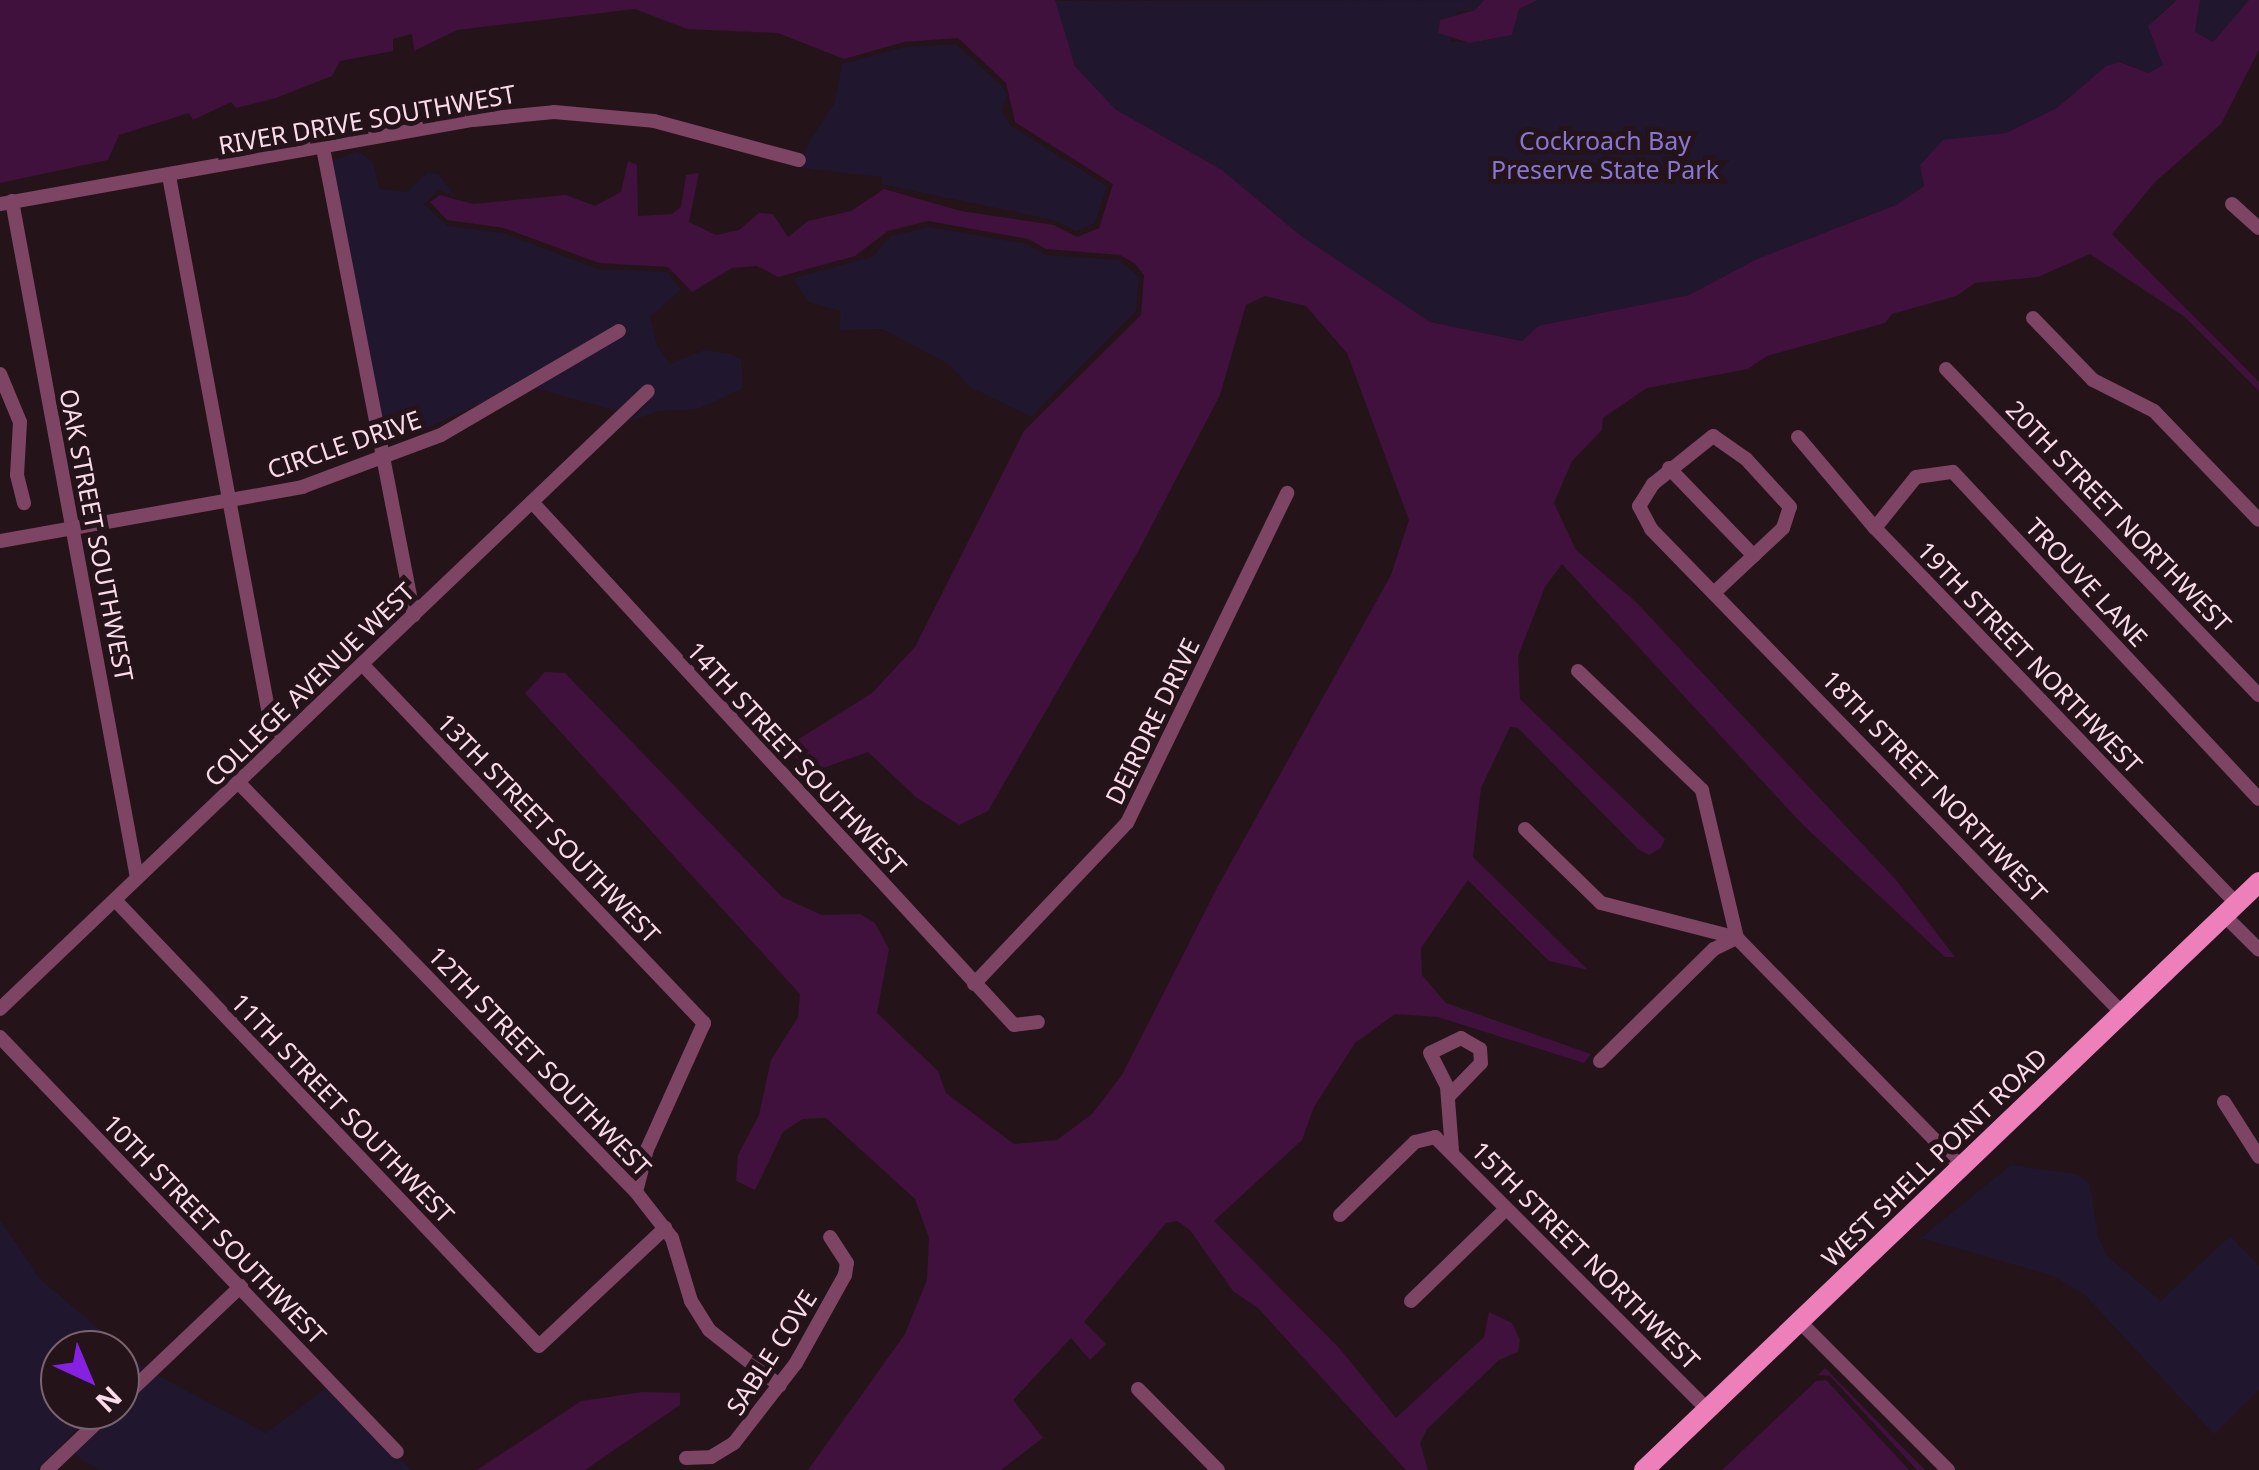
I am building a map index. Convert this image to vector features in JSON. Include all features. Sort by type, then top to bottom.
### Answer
[{"type":"street","name":"RIVER DRIVE SOUTHWEST","points":[[6,203],[473,120],[580,112],[654,121],[800,160]]},
{"type":"street","points":[[323,148],[380,460],[414,615]]},
{"type":"street","points":[[168,176],[275,747]]},
{"type":"street","name":"OAK STREET SOUTHWEST","points":[[6,203],[73,526],[138,878]]},
{"type":"street","points":[[2232,204],[2259,228]]},
{"type":"street","points":[[2032,318],[2093,380],[2154,410],[2259,520]]},
{"type":"street","name":"CIRCLE DRIVE","points":[[0,541],[302,487],[441,434],[619,332]]},
{"type":"street","name":"20TH STREET NORTHWEST","points":[[1946,369],[2259,695]]},
{"type":"street","points":[[0,374],[20,422],[16,475],[24,503]]},
{"type":"street","name":"COLLEGE AVENUE WEST","points":[[1,1002],[138,878],[648,391]]},
{"type":"street","points":[[1716,591],[1754,556],[1783,528],[1790,507],[1746,459],[1713,436],[1669,468],[1754,556]]},
{"type":"street","name":"19TH STREET NORTHWEST","points":[[1798,437],[1874,528],[2245,900],[2259,950]]},
{"type":"street","name":"18TH STREET NORTHWEST","points":[[1669,468],[1639,506],[1652,529],[2122,1013]]},
{"type":"street","name":"TROUVE LANE","points":[[1874,528],[1916,477],[1953,472],[2259,798]]},
{"type":"street","name":"DEIRDRE DRIVE","points":[[974,984],[1127,823],[1287,492]]},
{"type":"street","name":"14TH STREET SOUTHWEST","points":[[532,502],[974,984],[1014,1025],[1038,1022]]},
{"type":"street","name":"13TH STREET SOUTHWEST","points":[[362,664],[704,1024],[647,1150],[636,1192]]},
{"type":"street","points":[[1578,670],[1702,790],[1737,938],[1961,1167]]},
{"type":"street","name":"12TH STREET SOUTHWEST","points":[[238,782],[636,1192],[665,1228],[710,1330],[780,1386]]},
{"type":"street","points":[[1526,829],[1601,904],[1737,938]]},
{"type":"street","name":"11TH STREET SOUTHWEST","points":[[114,900],[539,1346],[665,1228]]},
{"type":"street","name":"WEST SHELL POINT ROAD","points":[[1644,1470],[2245,900]]},
{"type":"street","points":[[1600,1061],[1714,949],[1737,938]]},
{"type":"street","name":"10TH STREET SOUTHWEST","points":[[0,1038],[398,1452]]},
{"type":"street","points":[[1448,1097],[1430,1052],[1462,1038],[1476,1044],[1481,1063],[1448,1097],[1444,1110],[1452,1151]]},
{"type":"street","points":[[2224,1102],[2259,1157]]},
{"type":"street","name":"15TH STREET NORTHWEST","points":[[1340,1214],[1415,1142],[1435,1136],[1707,1409]]},
{"type":"street","points":[[1411,1301],[1506,1209]]},
{"type":"street","name":"SABLE COVE","points":[[686,1458],[711,1458],[734,1443],[780,1386],[845,1274],[846,1263],[830,1236]]},
{"type":"street","points":[[140,1382],[241,1286]]},
{"type":"street","points":[[1799,1321],[1948,1470]]},
{"type":"street","points":[[1138,1389],[1218,1470]]},
{"type":"street","points":[[47,1470],[89,1430]]},
{"type":"green space","name":"Cockroach Bay Preserve State Park","points":[[1484,0],[1475,10],[1457,12],[1451,42],[1491,40],[1519,9],[1538,0],[2177,0],[2154,19],[2163,65],[2150,73],[2120,62],[2057,108],[2006,133],[1943,141],[1924,186],[1896,205],[1757,259],[1689,295],[1539,326],[1522,341],[1430,322],[1301,236],[1222,170],[1115,109],[1075,66],[1054,1]]},
{"type":"green space","points":[[2200,0],[2249,0],[2213,42],[2195,32]]},
{"type":"green space","points":[[956,44],[1002,86],[1007,95],[1002,111],[1011,126],[1107,186],[1095,223],[1076,231],[1054,220],[881,184],[882,177],[802,168],[805,149],[834,104],[842,64],[906,47]]},
{"type":"green space","points":[[358,151],[373,162],[379,189],[407,192],[427,173],[438,174],[455,196],[438,190],[424,204],[447,226],[503,233],[598,269],[667,272],[681,289],[650,317],[657,346],[670,364],[704,350],[731,354],[741,359],[743,388],[698,409],[658,411],[629,422],[657,392],[648,383],[617,411],[535,388],[627,334],[620,323],[478,405],[384,447],[332,161]]},
{"type":"green space","points":[[929,227],[1027,244],[1046,255],[1119,260],[1139,277],[1136,311],[1031,417],[970,387],[949,364],[882,329],[839,330],[841,311],[808,302],[793,278],[872,257],[891,236]]},
{"type":"green space","points":[[2011,1165],[2076,1174],[2090,1184],[2098,1237],[2108,1257],[2161,1301],[2230,1236],[2259,1266],[2259,1390],[2214,1434],[2085,1295],[2053,1276],[1921,1238]]},
{"type":"green space","points":[[0,1220],[40,1279],[100,1330],[40,1330],[40,1430],[76,1430],[37,1470],[0,1470]]},
{"type":"green space","points":[[157,1375],[266,1433],[328,1387],[411,1470],[99,1470],[82,1460],[75,1453],[99,1430],[140,1430],[140,1391]]},
{"type":"shaded area","points":[[0,0],[1055,0],[1075,66],[1115,109],[1222,170],[1301,236],[1430,322],[1522,341],[1538,326],[1689,295],[1757,259],[1896,205],[1924,186],[1920,165],[1943,140],[2006,133],[2057,108],[2106,66],[2119,62],[2149,73],[2163,65],[2148,26],[2177,0],[2200,0],[2195,32],[2213,42],[2249,0],[2259,0],[2259,50],[2221,124],[2155,182],[2112,234],[2259,382],[2259,391],[2185,317],[2090,254],[2038,277],[1975,283],[1956,296],[1892,314],[1885,323],[1767,356],[1748,369],[1647,388],[1603,418],[1602,430],[1572,461],[1554,503],[1576,550],[1636,602],[1897,881],[1955,957],[1945,957],[1802,824],[1562,564],[1545,587],[1518,656],[1520,699],[1665,839],[1661,848],[1649,855],[1638,849],[1518,728],[1510,727],[1481,788],[1473,857],[1588,970],[1549,961],[1468,880],[1421,948],[1422,975],[1446,1003],[1591,1054],[1584,1063],[1438,1017],[1395,1014],[1355,1043],[1314,1107],[1302,1140],[1214,1221],[1340,1349],[1396,1418],[1484,1337],[1489,1312],[1512,1323],[1520,1340],[1518,1352],[1499,1360],[1427,1429],[1420,1443],[1428,1470],[1406,1470],[1258,1308],[1233,1291],[1190,1230],[1177,1221],[1166,1223],[1084,1322],[1106,1344],[1090,1360],[1071,1338],[1013,1400],[1043,1438],[1001,1470],[808,1470],[905,1334],[927,1280],[929,1238],[915,1199],[826,1118],[803,1119],[783,1132],[755,1190],[736,1181],[738,1155],[759,1115],[771,1060],[798,1017],[800,994],[525,693],[545,672],[565,673],[782,897],[822,915],[860,914],[875,923],[889,949],[877,1013],[938,1071],[946,1093],[1014,1144],[1057,1140],[1092,1114],[1122,1075],[1218,886],[1391,575],[1409,520],[1347,353],[1306,306],[1265,296],[1246,305],[1220,395],[1140,548],[988,811],[959,825],[916,797],[868,752],[815,771],[783,749],[872,693],[915,647],[1024,431],[1141,315],[1144,275],[1134,263],[1120,255],[1046,249],[1028,239],[928,221],[888,231],[855,256],[778,277],[757,266],[732,268],[692,292],[668,267],[599,263],[504,228],[447,220],[430,202],[440,195],[473,204],[566,195],[595,206],[621,192],[628,161],[637,165],[638,216],[672,214],[681,207],[686,175],[699,173],[689,222],[716,235],[739,230],[759,213],[773,214],[788,237],[808,221],[851,211],[884,189],[961,211],[1054,225],[1077,237],[1099,228],[1113,184],[1015,122],[1006,83],[958,38],[904,42],[844,59],[778,33],[687,29],[635,9],[457,30],[414,51],[412,34],[393,39],[393,51],[340,61],[332,76],[276,98],[236,108],[231,102],[193,120],[189,113],[119,135],[108,160],[0,183]]},
{"type":"shaded area","points":[[1484,0],[1538,0],[1519,9],[1512,35],[1470,43],[1438,33],[1440,20],[1475,10]]},
{"type":"shaded area","points":[[1825,1368],[1925,1470],[1917,1470],[1830,1376],[1818,1375]]},
{"type":"shaded area","points":[[1826,1380],[1909,1470],[1722,1470],[1816,1381]]},
{"type":"shaded area","points":[[643,1392],[680,1393],[680,1405],[585,1470],[477,1470],[581,1401]]}]
